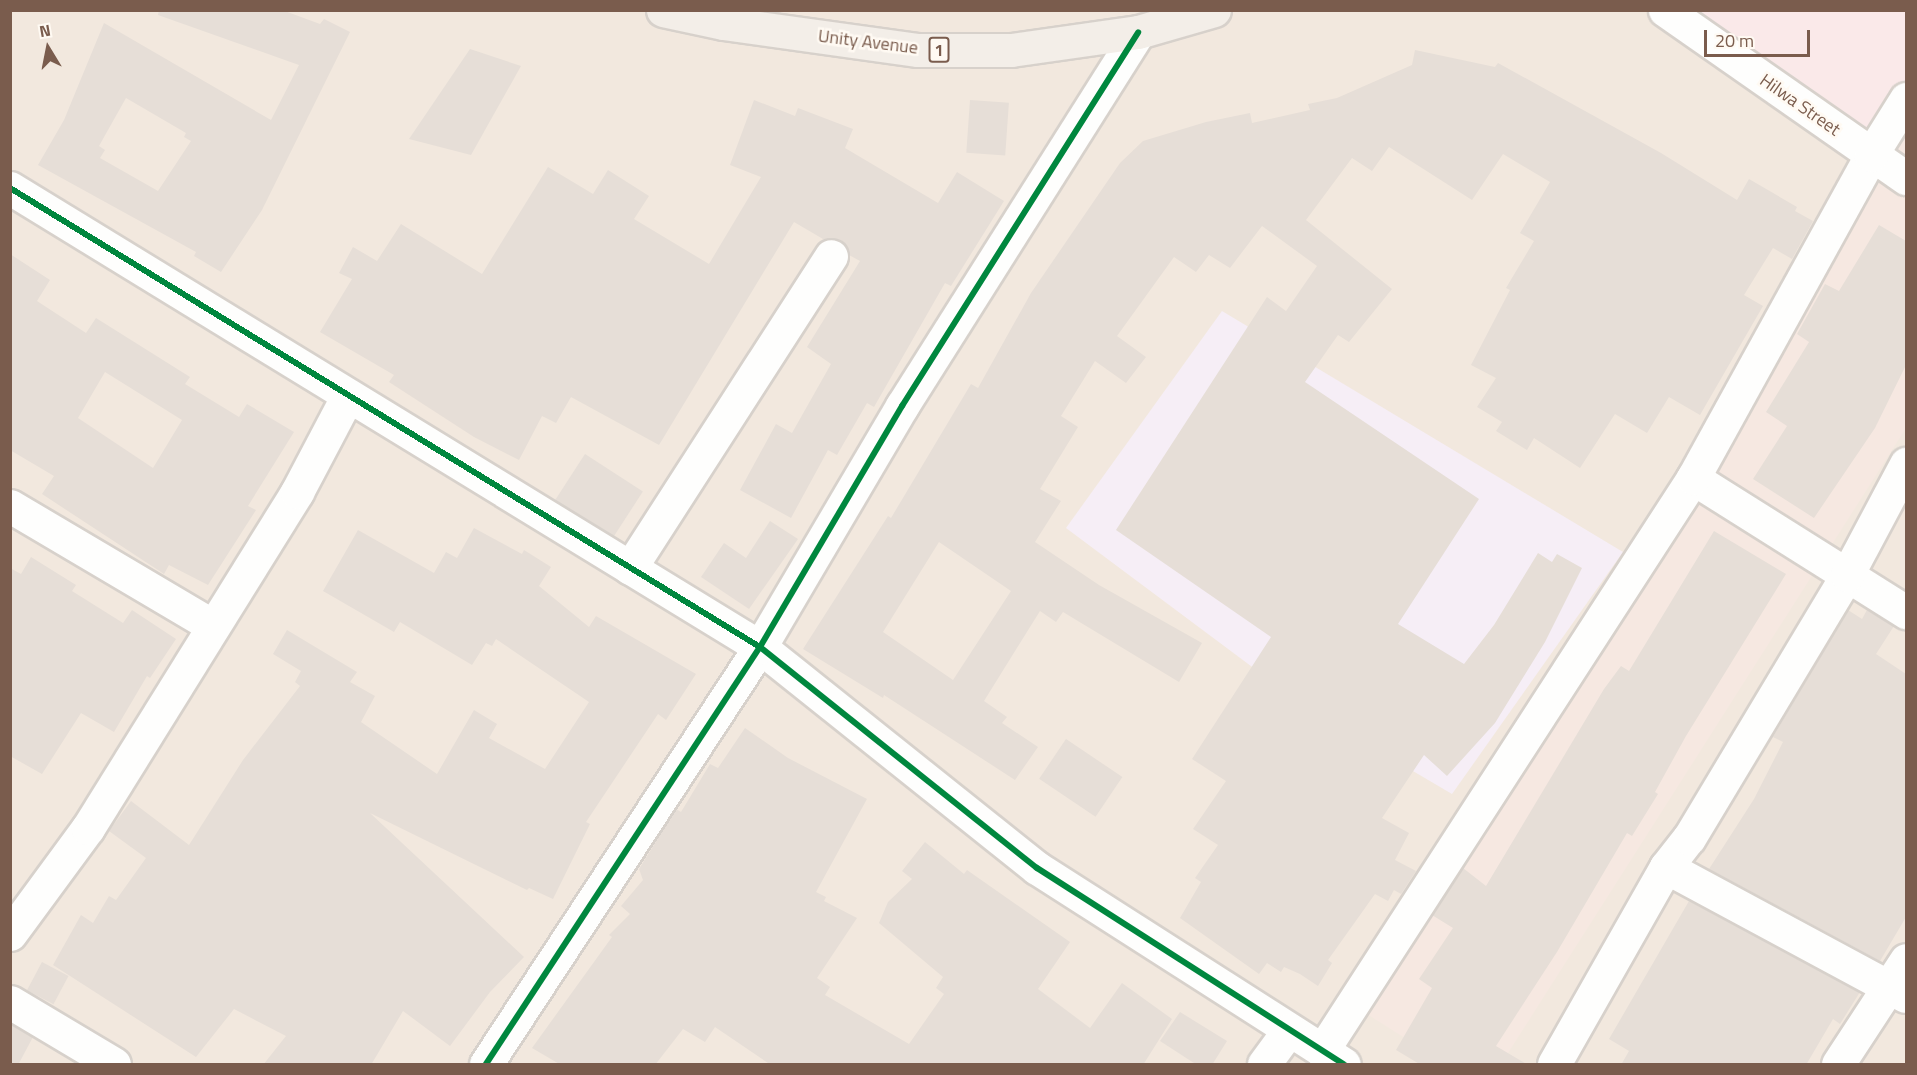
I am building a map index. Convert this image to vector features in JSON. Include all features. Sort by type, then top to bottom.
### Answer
[{"type":"main road","name":"Unity Avenue","points":[[663,10],[723,23],[918,50],[1011,50],[1138,33],[1214,10]]},
{"type":"street","name":"Hilwa Street","points":[[1665,10],[1906,178]]},
{"type":"street","points":[[486,1065],[760,646],[902,406],[1138,33]]},
{"type":"street","points":[[10,188],[347,397],[760,646],[1037,868],[1333,1058],[1693,478],[1871,155],[1906,99]]},
{"type":"street","points":[[630,568],[831,256]]},
{"type":"street","points":[[10,934],[88,828],[297,492],[347,397]]},
{"type":"street","points":[[1554,1065],[1666,867],[1689,838],[1847,574],[1906,464]]},
{"type":"street","points":[[1693,478],[1906,612]]},
{"type":"street","points":[[10,506],[213,626]]},
{"type":"street","points":[[1666,867],[1897,992]]},
{"type":"street","points":[[1838,1065],[1897,992],[1906,960]]},
{"type":"street","points":[[10,1002],[114,1065]]},
{"type":"street","points":[[1264,1065],[1289,1030]]},
{"type":"shaded area","points":[[11,11],[1906,11],[1906,1064],[11,1064]]},
{"type":"shaded area","points":[[1684,11],[1906,11],[1906,89],[1879,139]]},
{"type":"shaded area","points":[[1906,107],[1906,428],[1501,1064],[1446,1064],[1359,1009]]},
{"type":"shaded area","points":[[1222,311],[1623,552],[1452,794],[1311,711],[1066,528]]},
{"type":"building","points":[[159,10],[282,10],[320,24],[324,19],[350,32],[262,210],[221,272],[194,256],[196,252],[38,165],[64,120],[104,23],[271,120],[299,65],[158,15]],"holes":[[[126,98],[186,133],[184,137],[191,141],[158,191],[100,158],[105,150],[99,146]]]},
{"type":"building","points":[[470,49],[521,66],[471,155],[409,139]]},
{"type":"building","points":[[1415,50],[1495,67],[1498,63],[1661,153],[1737,200],[1749,179],[1797,207],[1795,211],[1813,221],[1792,259],[1773,248],[1744,295],[1763,306],[1700,415],[1669,397],[1647,433],[1615,414],[1580,468],[1534,438],[1527,450],[1496,431],[1502,422],[1477,407],[1496,378],[1471,365],[1510,290],[1506,288],[1534,241],[1520,233],[1550,182],[1503,154],[1472,200],[1389,147],[1372,171],[1352,158],[1306,220],[1392,289],[1349,342],[1338,335],[1305,382],[1479,499],[1398,624],[1464,664],[1494,625],[1538,553],[1552,562],[1557,554],[1582,568],[1545,642],[1495,723],[1447,776],[1424,755],[1382,818],[1409,833],[1395,860],[1416,871],[1401,894],[1394,890],[1388,901],[1375,894],[1328,960],[1332,963],[1318,986],[1300,974],[1284,967],[1281,972],[1267,963],[1259,974],[1180,918],[1201,882],[1195,878],[1218,845],[1193,829],[1226,781],[1192,759],[1271,637],[1116,530],[1267,297],[1286,311],[1317,266],[1262,226],[1230,268],[1209,255],[1196,272],[1174,257],[1117,336],[1146,357],[1126,383],[1095,361],[1061,416],[1078,427],[1040,489],[1061,501],[1035,542],[1099,585],[1202,643],[1179,682],[1063,612],[1056,622],[1040,611],[984,701],[1007,717],[1002,723],[1038,747],[1015,780],[884,695],[883,698],[803,649],[888,516],[891,518],[971,384],[978,388],[1031,293],[1120,163],[1143,141],[1206,122],[1250,113],[1252,123],[1310,110],[1308,104],[1337,98],[1412,65]],"holes":[[[939,542],[1011,591],[953,680],[883,632]]]},
{"type":"building","points":[[754,100],[795,116],[798,108],[853,129],[845,148],[938,203],[957,172],[1004,201],[951,286],[945,283],[874,407],[867,403],[837,455],[828,450],[791,518],[740,490],[776,424],[792,433],[831,364],[807,347],[860,261],[849,255],[841,240],[823,239],[794,222],[659,445],[571,397],[556,423],[542,416],[519,460],[474,437],[389,382],[394,375],[320,332],[352,279],[339,273],[353,247],[377,261],[401,224],[482,274],[548,167],[593,194],[608,170],[649,196],[634,219],[709,264],[761,177],[730,165]]},
{"type":"building","points":[[970,100],[1009,103],[1005,156],[966,153]]},
{"type":"building","points":[[1879,225],[1906,241],[1906,365],[1875,428],[1814,518],[1753,479],[1787,426],[1766,412],[1809,342],[1797,334],[1825,284],[1839,291]]},
{"type":"building","points":[[10,254],[50,280],[37,301],[86,333],[96,318],[190,377],[185,384],[239,417],[247,404],[294,432],[248,506],[256,510],[208,585],[169,565],[164,574],[42,494],[54,476],[10,450]],"holes":[[[105,372],[182,420],[153,468],[78,418]]]},
{"type":"building","points":[[585,454],[643,492],[613,538],[555,500]]},
{"type":"building","points":[[770,521],[798,539],[749,609],[701,577],[724,543],[746,558]]},
{"type":"building","points":[[474,528],[522,554],[524,550],[551,567],[539,586],[589,627],[596,616],[696,674],[666,720],[658,714],[586,822],[590,824],[553,899],[529,888],[527,890],[370,813],[524,957],[490,992],[450,1046],[403,1011],[371,1065],[263,1065],[286,1036],[234,1009],[196,1057],[53,965],[81,915],[93,923],[109,896],[116,900],[146,858],[109,831],[131,801],[189,845],[243,760],[300,686],[295,682],[301,671],[273,654],[287,630],[357,672],[350,682],[375,696],[361,722],[437,774],[474,710],[497,724],[489,738],[545,769],[589,702],[496,639],[492,646],[486,643],[472,665],[400,622],[394,632],[323,591],[358,530],[434,573],[446,552],[457,558]]},
{"type":"building","points":[[1714,531],[1786,574],[1686,736],[1655,792],[1658,794],[1632,836],[1627,833],[1557,952],[1496,1046],[1528,1065],[1421,1065],[1396,1050],[1432,988],[1419,979],[1453,928],[1432,915],[1463,868],[1486,886],[1604,689],[1621,666],[1629,671]]},
{"type":"building","points":[[31,557],[76,585],[72,591],[123,623],[132,610],[176,639],[150,678],[147,676],[114,732],[81,713],[42,774],[10,756],[10,568],[21,574]]},
{"type":"building","points":[[1848,610],[1862,619],[1867,610],[1894,626],[1876,654],[1906,674],[1906,917],[1880,961],[1709,869],[1754,799],[1783,742],[1773,737]]},
{"type":"building","points":[[745,728],[788,758],[867,799],[816,892],[826,897],[824,901],[857,918],[817,978],[830,987],[825,995],[909,1044],[944,994],[936,988],[943,977],[879,923],[888,902],[912,879],[902,871],[925,842],[964,874],[967,870],[1070,942],[1038,989],[1090,1028],[1122,983],[1172,1019],[1143,1065],[771,1065],[715,1027],[705,1042],[683,1029],[655,1065],[561,1065],[532,1048],[612,937],[609,935],[630,914],[621,906],[643,880],[639,869],[676,809],[681,812],[710,764],[718,768]]},
{"type":"building","points":[[1066,739],[1122,777],[1096,817],[1039,779]]},
{"type":"building","points":[[1689,901],[1860,992],[1840,1024],[1833,1019],[1806,1065],[1621,1065],[1629,1051],[1609,1039]]},
{"type":"building","points":[[42,962],[68,976],[53,1004],[27,990]]},
{"type":"building","points":[[1180,1012],[1227,1041],[1212,1065],[1197,1065],[1160,1041]]},
{"type":"building","points":[[10,1024],[33,1037],[18,1065],[10,1065]]},
{"type":"cycle path","points":[[486,1064],[760,647],[902,406],[1138,32]]},
{"type":"cycle path","points":[[10,188],[760,647],[1037,868],[1344,1064]]}]
